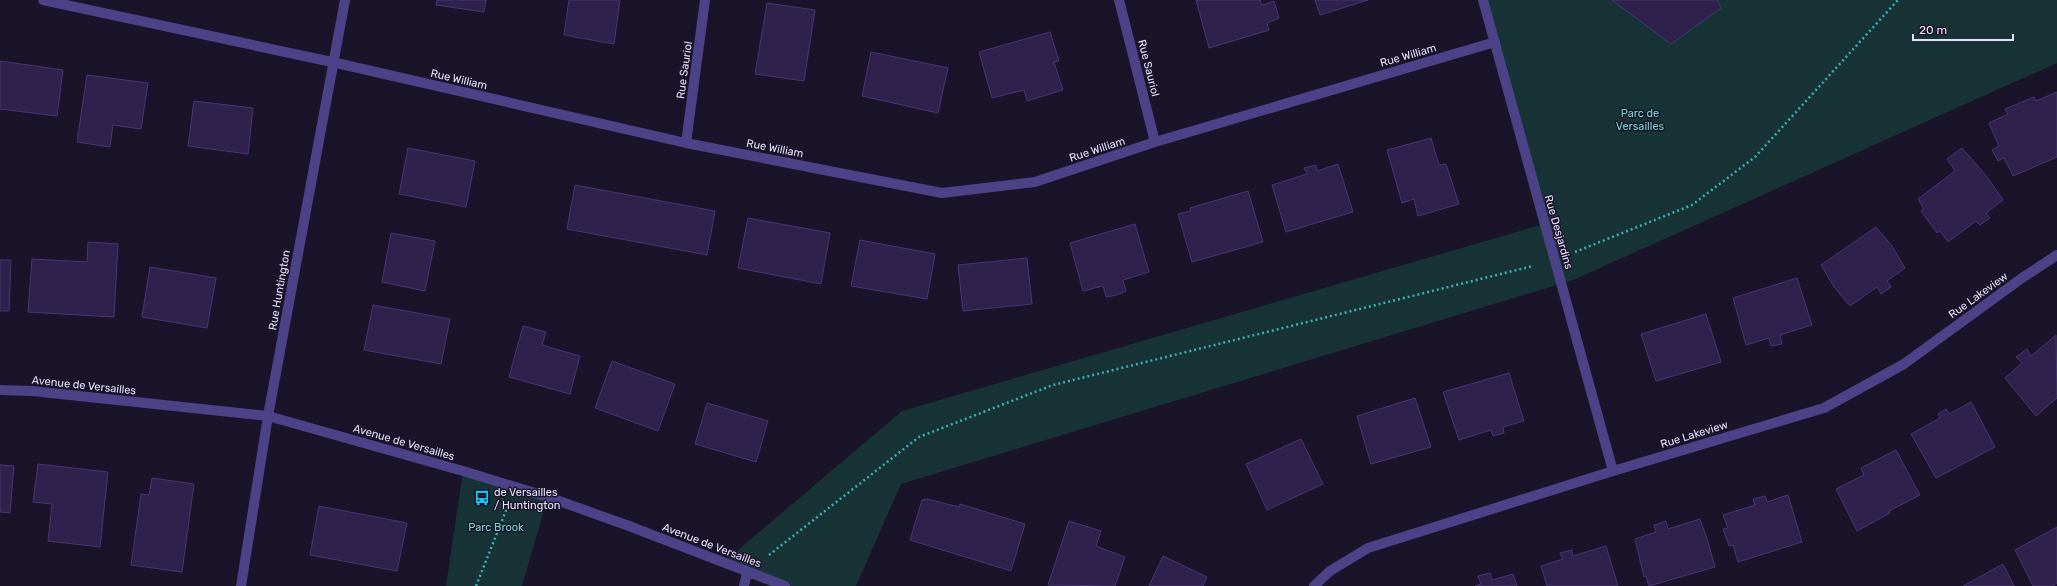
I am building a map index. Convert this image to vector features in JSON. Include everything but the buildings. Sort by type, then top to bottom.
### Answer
[{"type":"street","name":"Rue William","points":[[43,0],[332,62],[686,143],[942,193],[1036,182],[1155,142],[1495,42]]},
{"type":"street","name":"Rue Huntington","points":[[241,586],[268,416],[332,62],[345,0]]},
{"type":"street","name":"Rue Sauriol","points":[[686,143],[705,0]]},
{"type":"street","name":"Rue Sauriol","points":[[1119,0],[1155,142]]},
{"type":"street","name":"Rue Desjardins","points":[[1483,0],[1613,471]]},
{"type":"street","name":"Rue Lakeview","points":[[1314,586],[1330,571],[1368,548],[1613,471],[1824,408],[1904,364],[2022,278],[2057,255]]},
{"type":"street","name":"Avenue de Versailles","points":[[0,390],[32,391],[268,416],[516,488],[629,526],[785,586]]},
{"type":"street","points":[[744,586],[747,572]]},
{"type":"path","points":[[747,572],[919,438],[1053,385],[1555,260],[1692,204],[1755,158],[1898,0]]},
{"type":"path","points":[[476,586],[516,488]]},
{"type":"green space","name":"Parc de Versailles","points":[[1483,0],[2057,0],[2057,63],[1573,280],[901,484],[856,586],[785,586],[724,562],[902,411],[1544,224]]},
{"type":"green space","name":"Parc Brook","points":[[463,471],[548,497],[522,586],[446,586]]},
{"type":"place","name":"de Versailles / Huntington","points":[[482,498]]}]
